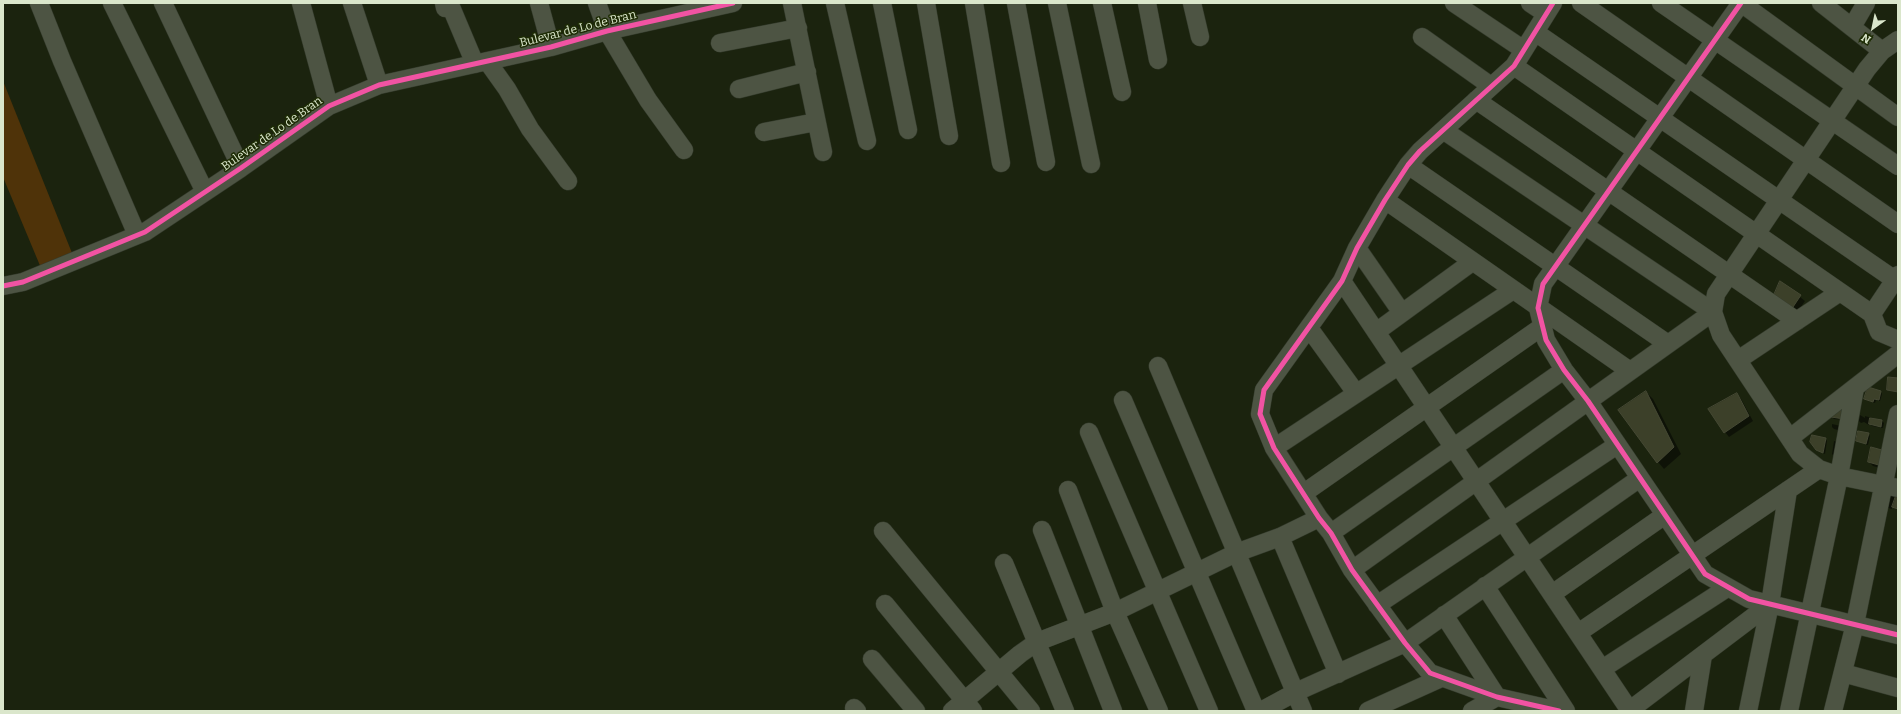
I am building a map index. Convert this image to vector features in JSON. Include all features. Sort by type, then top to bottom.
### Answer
[{"type":"street","points":[[39,3],[137,235]]},
{"type":"street","points":[[112,3],[205,192]]},
{"type":"street","points":[[164,3],[241,168]]},
{"type":"street","points":[[301,3],[328,106]]},
{"type":"street","points":[[352,3],[379,85]]},
{"type":"street","points":[[444,3],[445,8],[451,7],[481,63],[507,89],[530,129],[568,181]]},
{"type":"street","points":[[539,3],[551,47]]},
{"type":"street","points":[[597,3],[607,31],[648,100],[684,150]]},
{"type":"street","name":"Bulevar de Lo de Bran","points":[[3,286],[23,282],[145,232],[241,168],[328,106],[379,85],[551,47],[607,31],[661,11],[733,3]]},
{"type":"street","points":[[792,3],[823,152]]},
{"type":"street","points":[[835,3],[867,141]]},
{"type":"street","points":[[882,3],[908,130]]},
{"type":"street","points":[[926,3],[949,136]]},
{"type":"street","points":[[974,3],[1000,163]]},
{"type":"street","points":[[1016,3],[1046,162]]},
{"type":"street","points":[[1057,3],[1090,164]]},
{"type":"street","points":[[1102,3],[1122,92]]},
{"type":"street","points":[[1147,3],[1158,60]]},
{"type":"street","points":[[1192,3],[1200,36]]},
{"type":"street","points":[[1454,3],[1524,50]]},
{"type":"street","points":[[1530,3],[1549,8],[1514,66],[1442,130],[1408,165],[1385,200],[1357,248],[1342,281],[1264,390],[1260,414],[1274,448],[1319,518],[1331,533],[1352,570],[1405,643],[1430,673],[1498,697],[1559,711]]},
{"type":"street","points":[[1581,3],[1898,224]]},
{"type":"street","points":[[1661,3],[1898,166]]},
{"type":"street","points":[[1898,117],[1741,3],[1542,284],[1538,308],[1546,340],[1564,370],[1588,402],[1705,574],[1727,588],[1749,599],[1898,635]]},
{"type":"street","points":[[1821,3],[1882,51]]},
{"type":"street","points":[[1852,27],[1866,3]]},
{"type":"street","points":[[720,43],[798,28]]},
{"type":"street","points":[[1535,32],[1779,200],[1896,277],[1872,314]]},
{"type":"street","points":[[1422,36],[1491,86]]},
{"type":"street","points":[[1891,487],[1839,476],[1819,469],[1800,454],[1721,334],[1713,312],[1716,294],[1832,121],[1882,51],[1898,40]]},
{"type":"street","points":[[1514,66],[1872,314],[1879,332],[1898,340]]},
{"type":"street","points":[[739,89],[807,72]]},
{"type":"street","points":[[1476,100],[1797,321]]},
{"type":"street","points":[[764,132],[816,122]]},
{"type":"street","points":[[1442,130],[1713,312]]},
{"type":"street","points":[[1408,165],[1556,265],[1668,344]]},
{"type":"street","points":[[1385,200],[1630,371]]},
{"type":"street","points":[[1357,248],[1402,312]]},
{"type":"street","points":[[1376,332],[1472,262]]},
{"type":"street","points":[[1342,281],[1630,710],[1770,604]]},
{"type":"street","points":[[1274,448],[1513,290]]},
{"type":"street","points":[[1738,360],[1840,292]]},
{"type":"street","points":[[1352,570],[1713,312]]},
{"type":"street","points":[[1304,493],[1543,326]]},
{"type":"street","points":[[1309,328],[1356,393]]},
{"type":"street","points":[[1790,438],[1898,354]]},
{"type":"street","points":[[1158,366],[1303,711]]},
{"type":"street","points":[[1331,533],[1564,370]]},
{"type":"street","points":[[1789,711],[1839,476],[1855,388]]},
{"type":"street","points":[[1123,400],[1256,711]]},
{"type":"street","points":[[1833,711],[1891,487],[1898,414]]},
{"type":"street","points":[[1089,432],[1210,711]]},
{"type":"street","points":[[1377,605],[1617,445]]},
{"type":"street","points":[[1578,633],[1819,469]]},
{"type":"street","points":[[1261,711],[1296,692],[1405,643],[1640,478]]},
{"type":"street","points":[[1068,490],[1115,612],[1159,711]]},
{"type":"street","points":[[1748,711],[1770,604],[1788,490]]},
{"type":"street","points":[[1552,594],[1665,515]]},
{"type":"street","points":[[885,604],[963,707],[999,672],[1020,654],[1038,642],[1115,612],[1236,553],[1280,537],[1319,518]]},
{"type":"street","points":[[1042,530],[1113,711]]},
{"type":"street","points":[[883,531],[1031,711]]},
{"type":"street","points":[[1280,537],[1338,674]]},
{"type":"street","points":[[1004,563],[1038,642],[1065,711]]},
{"type":"street","points":[[1485,586],[1566,711]]},
{"type":"street","points":[[1602,669],[1727,588]]},
{"type":"street","points":[[1444,615],[1498,697]]},
{"type":"street","points":[[1694,711],[1703,655]]},
{"type":"street","points":[[872,659],[916,711]]},
{"type":"street","points":[[1843,673],[1898,688]]},
{"type":"street","points":[[1368,711],[1441,678]]},
{"type":"street","points":[[1472,711],[1498,697]]},
{"type":"shaded area","points":[[3,81],[74,258],[41,268],[3,177]]},
{"type":"building","points":[[1780,281],[1801,295],[1793,307],[1774,295]]},
{"type":"building","points":[[1888,377],[1898,378],[1898,392],[1887,390]]},
{"type":"building","points":[[1868,387],[1881,391],[1879,400],[1874,399],[1873,402],[1864,399]]},
{"type":"building","points":[[1646,391],[1674,447],[1657,463],[1618,410]]},
{"type":"building","points":[[1737,393],[1749,416],[1724,433],[1708,409]]},
{"type":"building","points":[[1833,410],[1845,411],[1844,419],[1831,417]]},
{"type":"building","points":[[1870,418],[1882,420],[1881,427],[1869,424]]},
{"type":"building","points":[[1858,431],[1869,433],[1866,444],[1856,441]]},
{"type":"building","points":[[1812,435],[1826,438],[1823,453],[1816,450],[1810,442]]},
{"type":"building","points":[[1871,447],[1889,452],[1886,467],[1868,462]]},
{"type":"building","points":[[1898,493],[1898,509],[1892,507]]},
{"type":"cycle path","points":[[3,286],[23,282],[145,232],[241,168],[329,106],[379,85],[551,47],[607,31],[733,3]]},
{"type":"cycle path","points":[[1553,3],[1514,66],[1420,151],[1408,165],[1385,200],[1357,248],[1342,281],[1264,390],[1260,414],[1274,448],[1319,518],[1331,533],[1352,570],[1405,643],[1430,673],[1497,697],[1559,711]]},
{"type":"cycle path","points":[[1741,3],[1543,284],[1538,308],[1546,340],[1564,370],[1588,401],[1705,574],[1749,599],[1898,635]]}]
